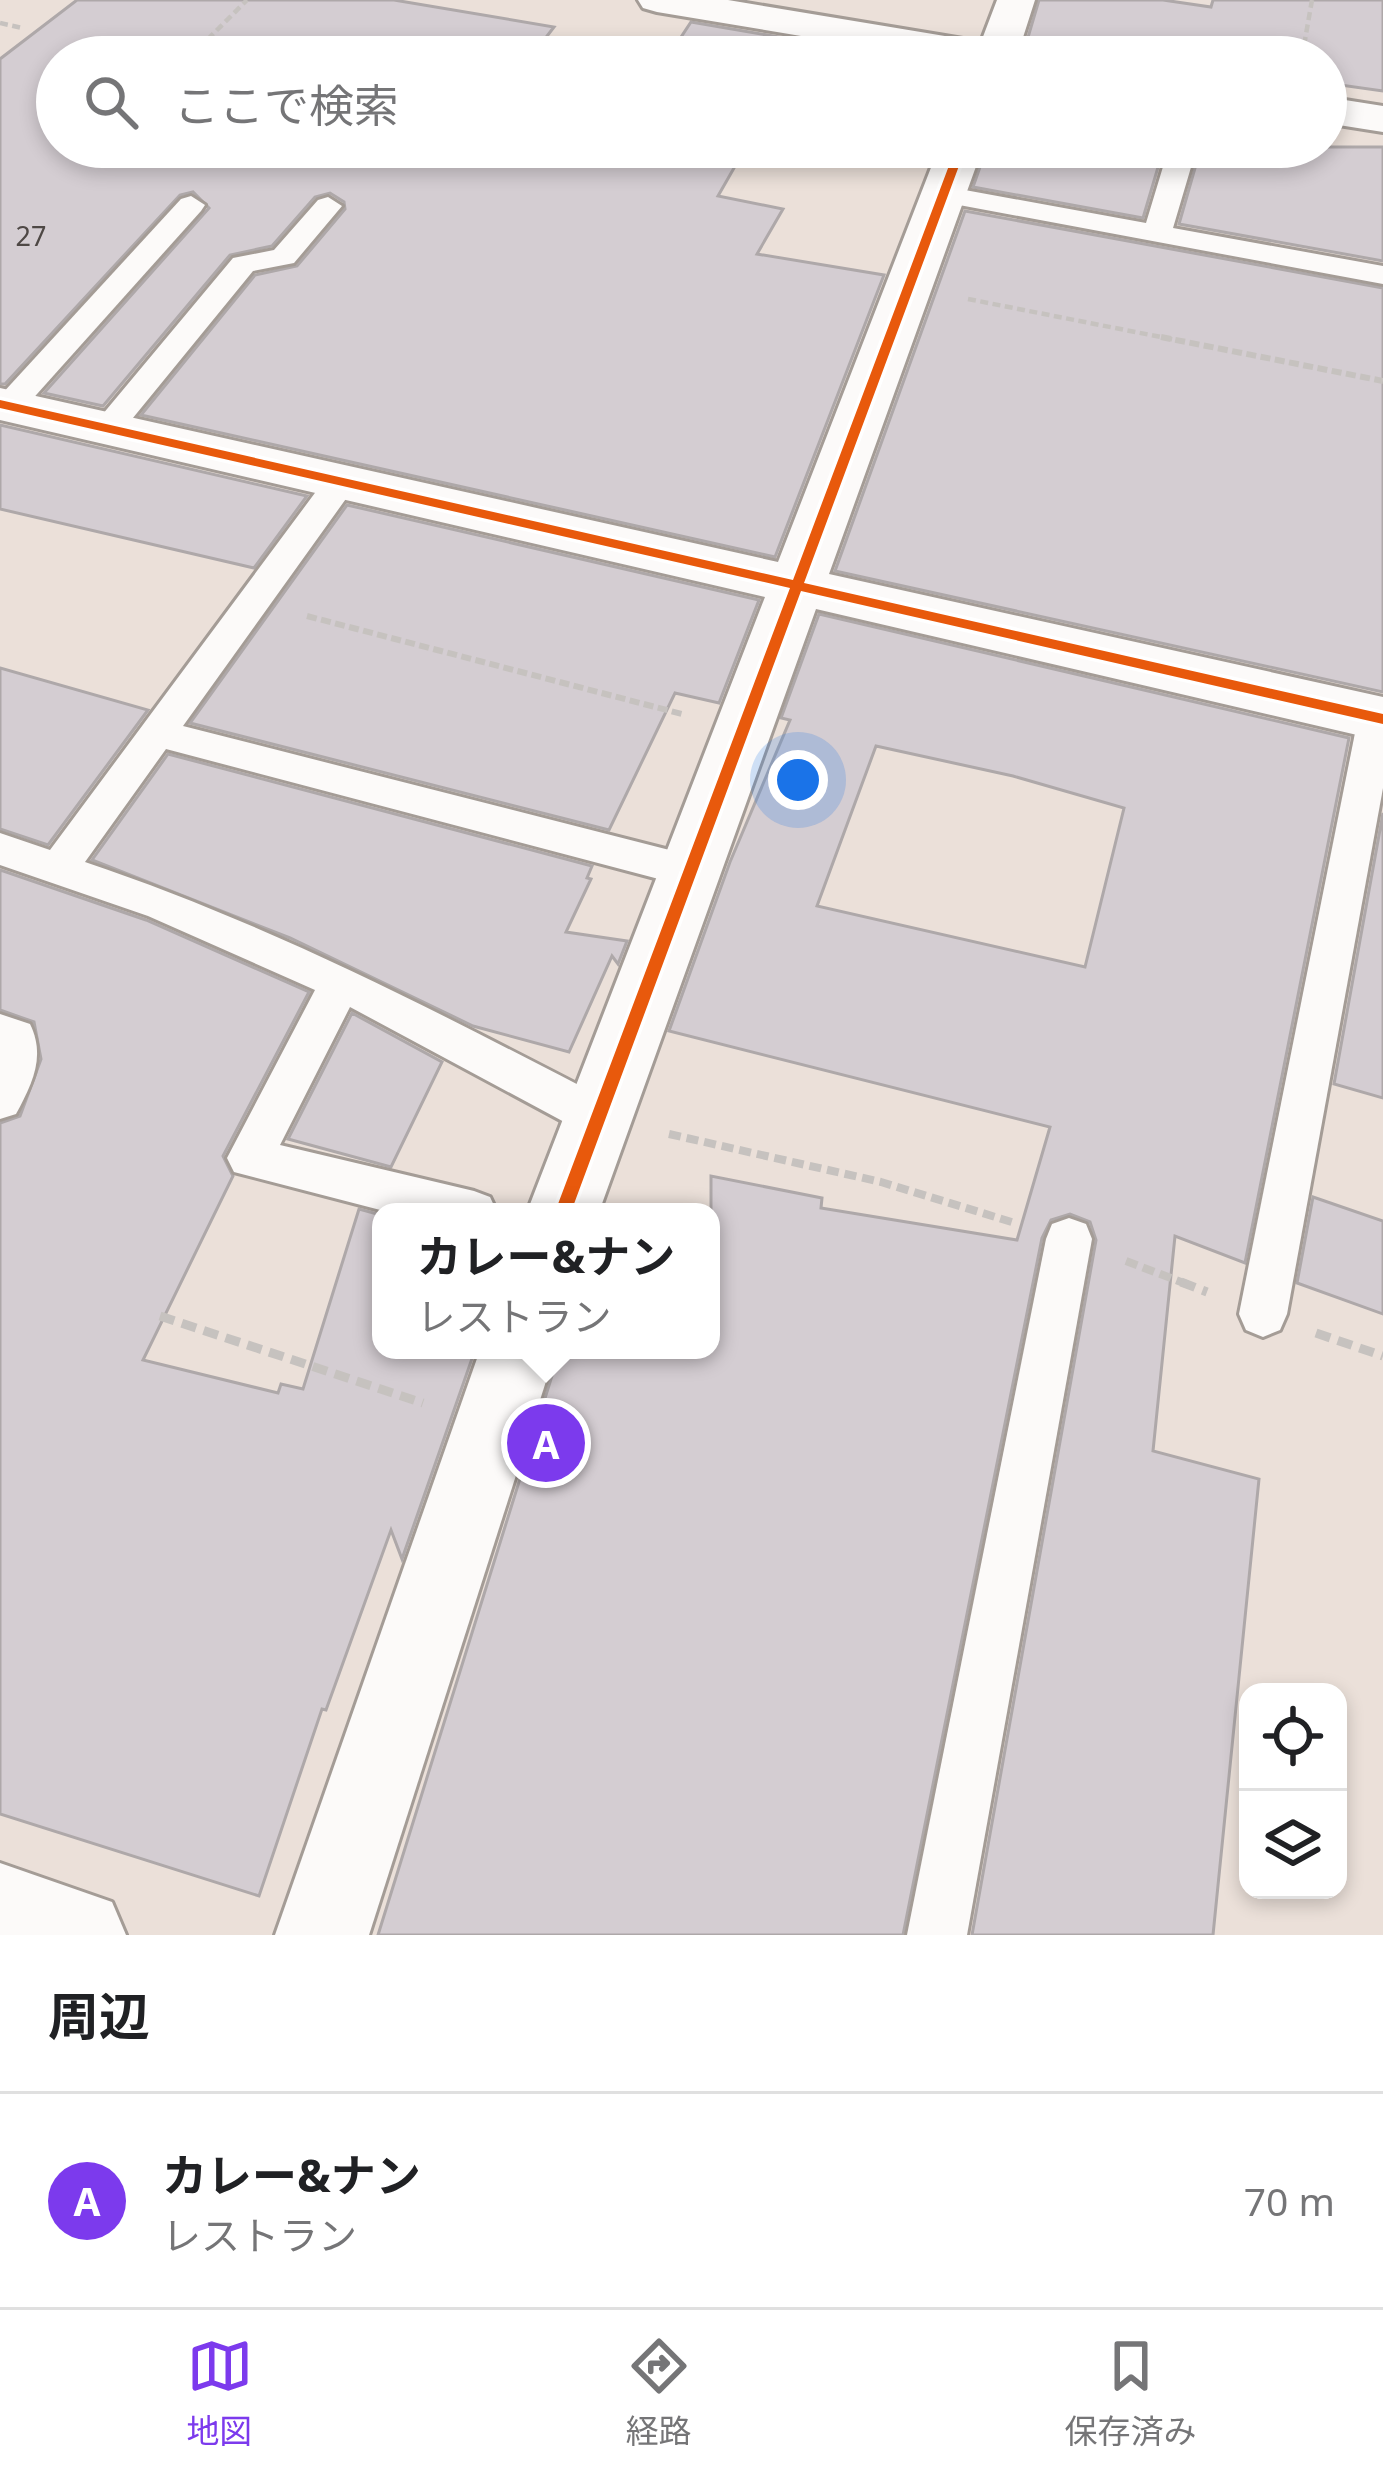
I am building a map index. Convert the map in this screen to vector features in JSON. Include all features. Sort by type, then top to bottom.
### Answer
[{"type":"street","points":[[657,0],[872,36]]},
{"type":"street","points":[[1004,36],[1016,0]]},
{"type":"street","points":[[1347,113],[1383,119]]},
{"type":"street","points":[[566,1203],[688,871],[742,757],[795,584],[952,170]]},
{"type":"street","points":[[5,405],[1380,718]]},
{"type":"street","points":[[322,1935],[505,1388]]},
{"type":"street","points":[[0,1910],[79,1935]]},
{"type":"lane","points":[[1157,234],[1177,168]]},
{"type":"lane","points":[[952,170],[1157,234],[1383,275]]},
{"type":"lane","points":[[5,405],[191,205]]},
{"type":"lane","points":[[108,428],[242,264],[284,256],[328,206]]},
{"type":"lane","points":[[58,869],[341,482]]},
{"type":"lane","points":[[1263,1314],[1380,718]]},
{"type":"lane","points":[[157,733],[688,871]]},
{"type":"lane","points":[[0,849],[162,904],[340,982],[597,1117]]},
{"type":"lane","points":[[340,982],[250,1159],[436,1203]]},
{"type":"lane","points":[[0,1033],[15,1037],[15,1072],[0,1100]]},
{"type":"lane","points":[[938,1935],[1069,1239]]},
{"type":"path","points":[[211,36],[247,0]]},
{"type":"path","points":[[1306,36],[1312,0]]},
{"type":"path","points":[[0,23],[22,28]]},
{"type":"path","points":[[908,287],[1383,381]]},
{"type":"path","points":[[253,602],[742,757]]},
{"type":"path","points":[[597,1117],[881,1182],[1069,1239],[1383,1356]]},
{"type":"path","points":[[160,1316],[505,1388]]},
{"type":"building","points":[[77,0],[394,0],[554,27],[547,36],[36,36],[36,168],[734,168],[718,196],[783,209],[757,254],[884,275],[775,557],[141,415],[255,275],[297,266],[345,209],[344,202],[330,193],[315,197],[272,246],[230,255],[103,406],[44,393],[209,208],[193,192],[180,195],[5,384],[0,384],[0,59]]},
{"type":"building","points":[[1039,0],[1163,0],[1211,7],[1213,0],[1383,0],[1383,91],[1347,86],[1347,36],[1028,36]]},
{"type":"building","points":[[691,22],[773,36],[682,36]]},
{"type":"building","points":[[1347,147],[1383,147],[1383,261],[1179,224],[1195,168],[1347,168]]},
{"type":"building","points":[[980,168],[1158,168],[1143,218],[973,187]]},
{"type":"building","points":[[965,211],[1383,288],[1383,692],[835,571]]},
{"type":"building","points":[[0,425],[307,496],[254,568],[0,509]]},
{"type":"building","points":[[347,505],[759,600],[719,703],[675,693],[609,830],[190,723]]},
{"type":"building","points":[[819,614],[1349,738],[1245,1263],[1175,1236],[1153,1451],[1259,1479],[1213,1935],[972,1935],[1096,1240],[1090,1222],[1070,1214],[1051,1220],[1042,1238],[903,1935],[378,1935],[557,1359],[720,1359],[720,1203],[711,1203],[711,1176],[822,1198],[821,1208],[1017,1240],[1050,1127],[669,1031],[730,862],[790,720],[781,718]],"holes":[[[876,746],[1013,776],[1124,808],[1085,967],[817,906]]]},
{"type":"building","points":[[0,668],[148,710],[48,845],[0,829]]},
{"type":"building","points":[[168,754],[592,866],[587,878],[591,879],[566,932],[627,941],[618,964],[612,956],[569,1052],[473,1026],[290,938],[92,860]]},
{"type":"building","points":[[1383,813],[1383,1098],[1334,1084]]},
{"type":"building","points":[[0,870],[146,920],[309,992],[223,1156],[233,1176],[143,1360],[278,1393],[281,1384],[303,1389],[359,1209],[372,1213],[372,1359],[472,1359],[402,1559],[391,1530],[326,1710],[322,1709],[259,1896],[0,1814],[0,1123],[20,1116],[41,1059],[34,1022],[0,1010]]},
{"type":"building","points":[[352,1013],[442,1062],[391,1167],[288,1139]]},
{"type":"building","points":[[1313,1197],[1383,1221],[1383,1314],[1297,1283]]},
{"type":"cycle path","points":[[566,1203],[953,168]]},
{"type":"cycle path","points":[[0,404],[1383,719]]},
{"type":"place","name":"カレー&ナン","points":[[546,1443]]}]
